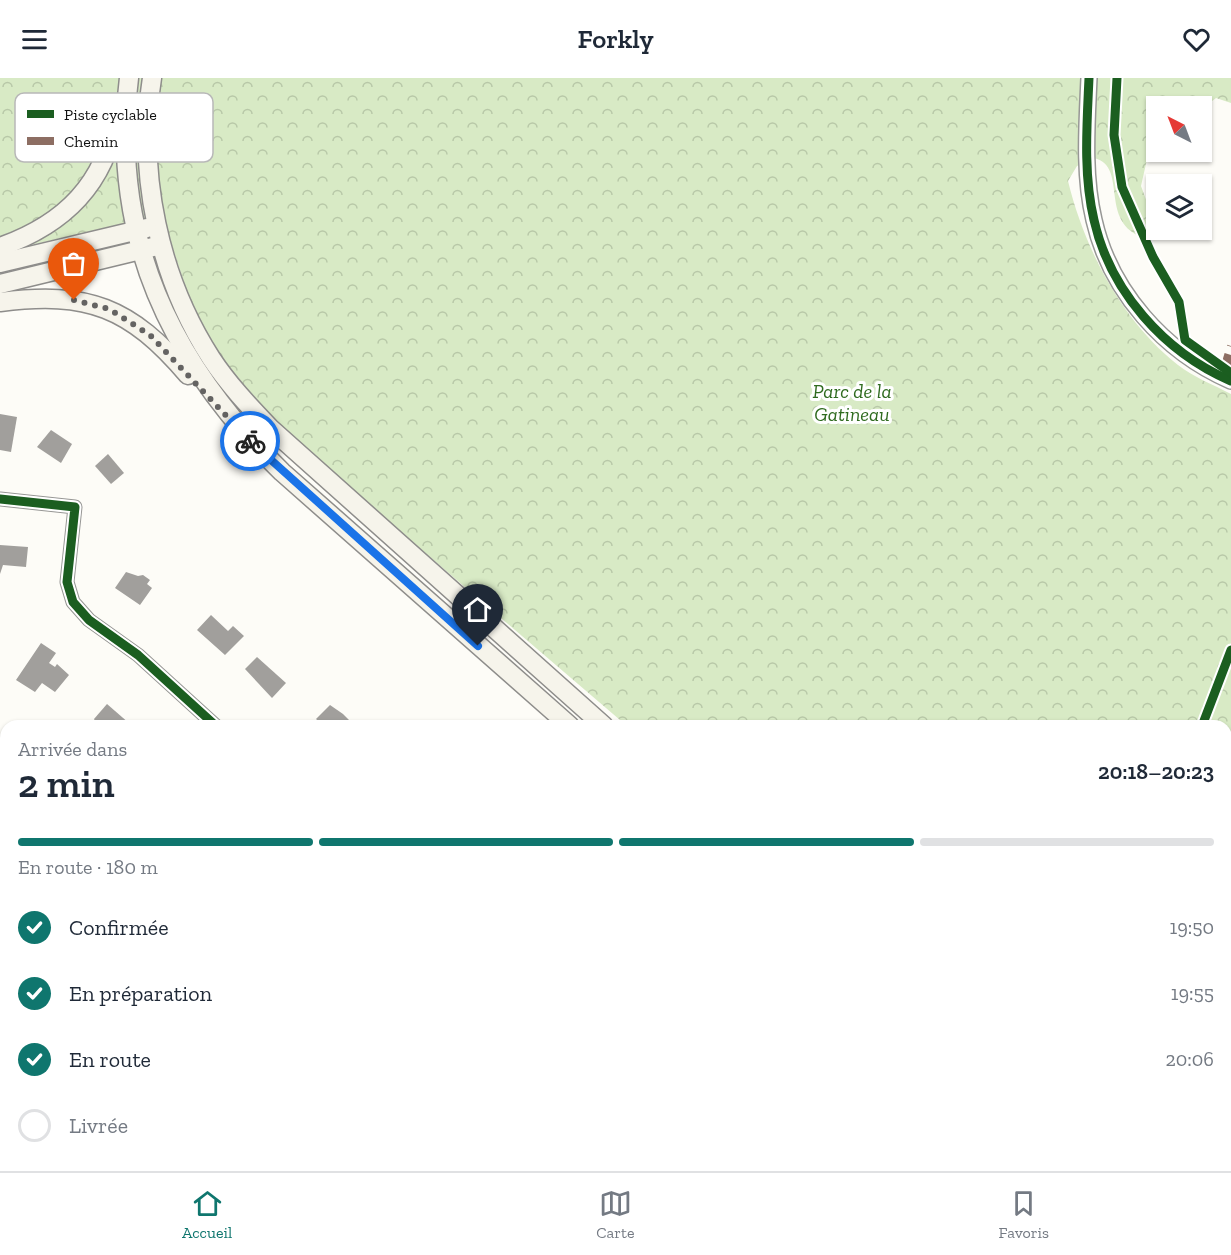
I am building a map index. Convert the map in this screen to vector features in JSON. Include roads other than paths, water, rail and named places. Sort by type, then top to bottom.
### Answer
[{"type":"main road","points":[[128,78],[128,93]]},
{"type":"main road","points":[[124,93],[128,78]]},
{"type":"main road","points":[[151,93],[152,78]]},
{"type":"main road","points":[[0,247],[22,239],[69,210],[87,189],[103,162]]},
{"type":"main road","points":[[126,162],[136,231],[157,299],[174,335],[206,385],[247,438]]},
{"type":"main road","points":[[148,162],[157,226],[190,322],[212,360],[237,392],[270,428],[597,720]]},
{"type":"main road","points":[[0,263],[157,226]]},
{"type":"main road","points":[[0,284],[162,245]]},
{"type":"main road","points":[[0,302],[52,298],[74,300],[121,316],[138,325],[164,347],[247,438],[291,480],[563,720]]},
{"type":"street","points":[[1089,78],[1087,124],[1090,195],[1094,221],[1115,274],[1150,324],[1167,342],[1199,364],[1231,381]]},
{"type":"street","points":[[0,499],[75,507],[67,582],[73,602],[89,620],[138,655],[209,720]]},
{"type":"park label","name":"Parc de la Gatineau","points":[[852,402]]}]
